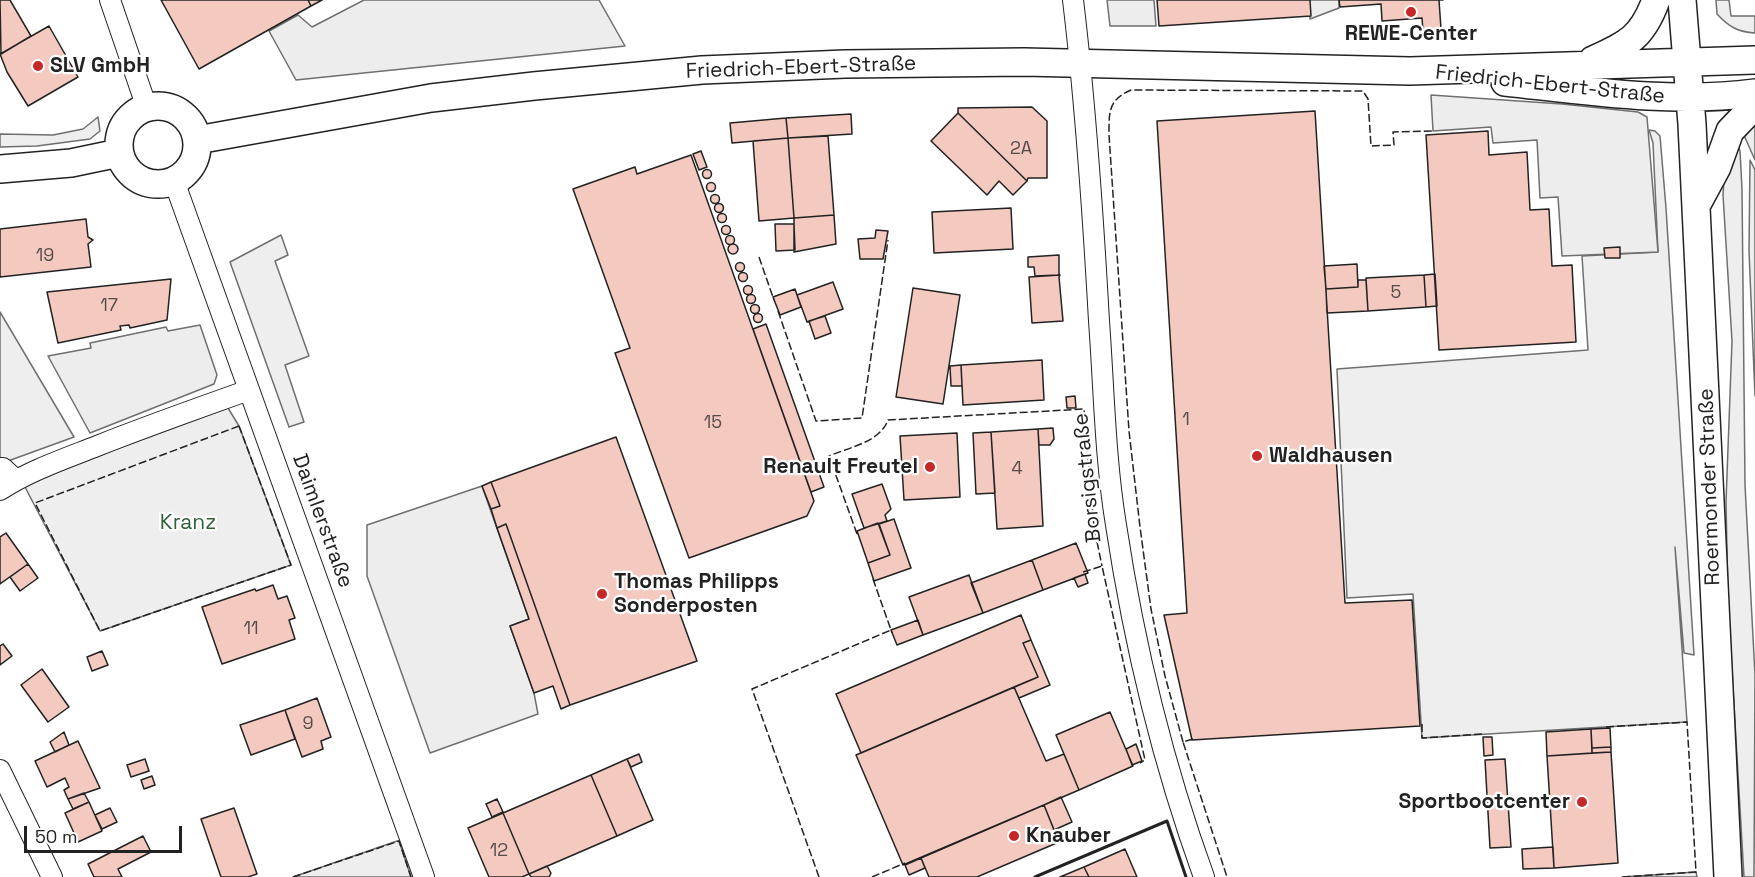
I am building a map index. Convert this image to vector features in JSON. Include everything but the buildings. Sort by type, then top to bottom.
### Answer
[{"type":"main road","points":[[1584,64],[1629,43],[1645,25],[1656,0]]},
{"type":"main road","name":"Roermonder Straße","points":[[1682,0],[1696,205],[1728,877]]},
{"type":"main road","name":"Friedrich-Ebert-Straße","points":[[197,140],[431,98],[702,70],[855,64],[1081,63],[1410,71],[1755,60]]},
{"type":"main road","name":"Friedrich-Ebert-Straße","points":[[1410,71],[1644,96],[1690,98],[1755,93]]},
{"type":"main road","points":[[1696,205],[1717,167],[1730,131],[1755,105]]},
{"type":"main road","points":[[165,107],[176,111],[186,118],[197,140],[192,165],[184,174],[174,181],[157,184],[140,180],[126,169],[119,153],[120,137],[126,123],[137,112],[147,108],[165,107]]},
{"type":"main road","points":[[0,169],[70,163],[119,153]]},
{"type":"street","points":[[110,0],[147,108]]},
{"type":"street","name":"Borsigstraße","points":[[1073,0],[1087,127],[1106,432],[1115,524],[1131,611],[1169,770],[1204,877]]},
{"type":"street","name":"Daimlerstraße","points":[[174,181],[424,877]]},
{"type":"street","points":[[0,468],[3,468],[8,485],[159,422],[249,390]]},
{"type":"street","points":[[0,770],[8,806],[52,877]]},
{"type":"green space","points":[[1716,0],[1729,0],[1731,16],[1755,16],[1755,33],[1739,30],[1726,22],[1717,14]]},
{"type":"green space","points":[[1755,113],[1755,160],[1743,133]]},
{"type":"green space","points":[[98,117],[100,131],[90,139],[37,146],[0,147],[0,134],[53,135],[83,129]]},
{"type":"green space","points":[[1649,130],[1655,131],[1660,136],[1666,208],[1694,655],[1684,653],[1675,547],[1687,722],[1422,738],[1413,594],[1347,598],[1337,369],[1588,350],[1582,256],[1658,252],[1653,143]]},
{"type":"green space","points":[[1737,143],[1740,151],[1742,189],[1745,485],[1755,675],[1754,877],[1744,877],[1728,602],[1726,502],[1732,341],[1723,195],[1725,162]]},
{"type":"green space","points":[[1750,160],[1755,170],[1755,396],[1749,251]]},
{"type":"green space","points":[[281,235],[288,255],[275,261],[309,356],[285,365],[304,422],[289,427],[230,262]]},
{"type":"green space","points":[[0,312],[74,437],[8,461],[0,461]]},
{"type":"green space","name":"Kranz","points":[[228,408],[239,426],[291,565],[100,631],[25,487],[33,480]]},
{"type":"green space","points":[[397,841],[399,841],[411,877],[293,877]]},
{"type":"shaded area","points":[[364,0],[599,0],[625,46],[296,80],[269,31],[298,15],[312,27]]},
{"type":"shaded area","points":[[1107,0],[1154,0],[1156,26],[1110,26]]},
{"type":"shaded area","points":[[1309,0],[1339,0],[1339,8],[1310,19]]},
{"type":"shaded area","points":[[1431,95],[1562,104],[1638,112],[1647,117],[1658,252],[1562,256],[1558,197],[1540,198],[1537,140],[1493,143],[1491,127],[1433,131]]},
{"type":"shaded area","points":[[200,325],[217,375],[214,384],[90,433],[48,356],[91,348],[90,343],[166,327],[168,331]]},
{"type":"shaded area","points":[[482,486],[529,619],[510,626],[534,693],[538,714],[430,753],[367,576],[367,525]]},
{"type":"shaded area","points":[[1696,872],[1697,877],[1622,877]]},
{"type":"fence","points":[[1183,742],[1165,676],[1151,609],[1129,431],[1109,135],[1111,108],[1118,98],[1131,90],[1363,91],[1368,99],[1371,146],[1394,145],[1393,132],[1433,131]]},
{"type":"fence","points":[[778,311],[816,421],[862,418],[888,240]]},
{"type":"fence","points":[[759,257],[774,300]]},
{"type":"fence","points":[[857,534],[829,456],[871,439],[878,434],[888,420],[1084,409],[1094,527],[1102,566]]},
{"type":"fence","points":[[239,426],[291,565],[100,631],[35,503],[239,426]]},
{"type":"fence","points":[[1083,572],[1102,566],[1145,760],[1140,763]]},
{"type":"fence","points":[[873,579],[891,630]]},
{"type":"fence","points":[[819,877],[752,689],[891,630],[892,633]]},
{"type":"fence","points":[[1606,727],[1687,722],[1696,872],[1622,877]]},
{"type":"fence","points":[[1422,724],[1422,738],[1483,734]]},
{"type":"fence","points":[[1193,739],[1183,742],[1227,877]]},
{"type":"fence","points":[[293,877],[399,841],[411,877]]},
{"type":"fence","points":[[872,877],[905,863]]},
{"type":"wall","points":[[1035,877],[1167,821],[1186,877]]},
{"type":"place","name":"REWE-Center","points":[[1411,12]]},
{"type":"place","name":"SLV GmbH","points":[[38,66]]},
{"type":"place","name":"Waldhausen","points":[[1257,456]]},
{"type":"place","name":"Renault Freutel","points":[[930,467]]},
{"type":"place","name":"Thomas Philipps Sonderposten","points":[[602,594]]},
{"type":"place","name":"Sportbootcenter","points":[[1582,802]]},
{"type":"place","name":"Knauber","points":[[1014,836]]}]
